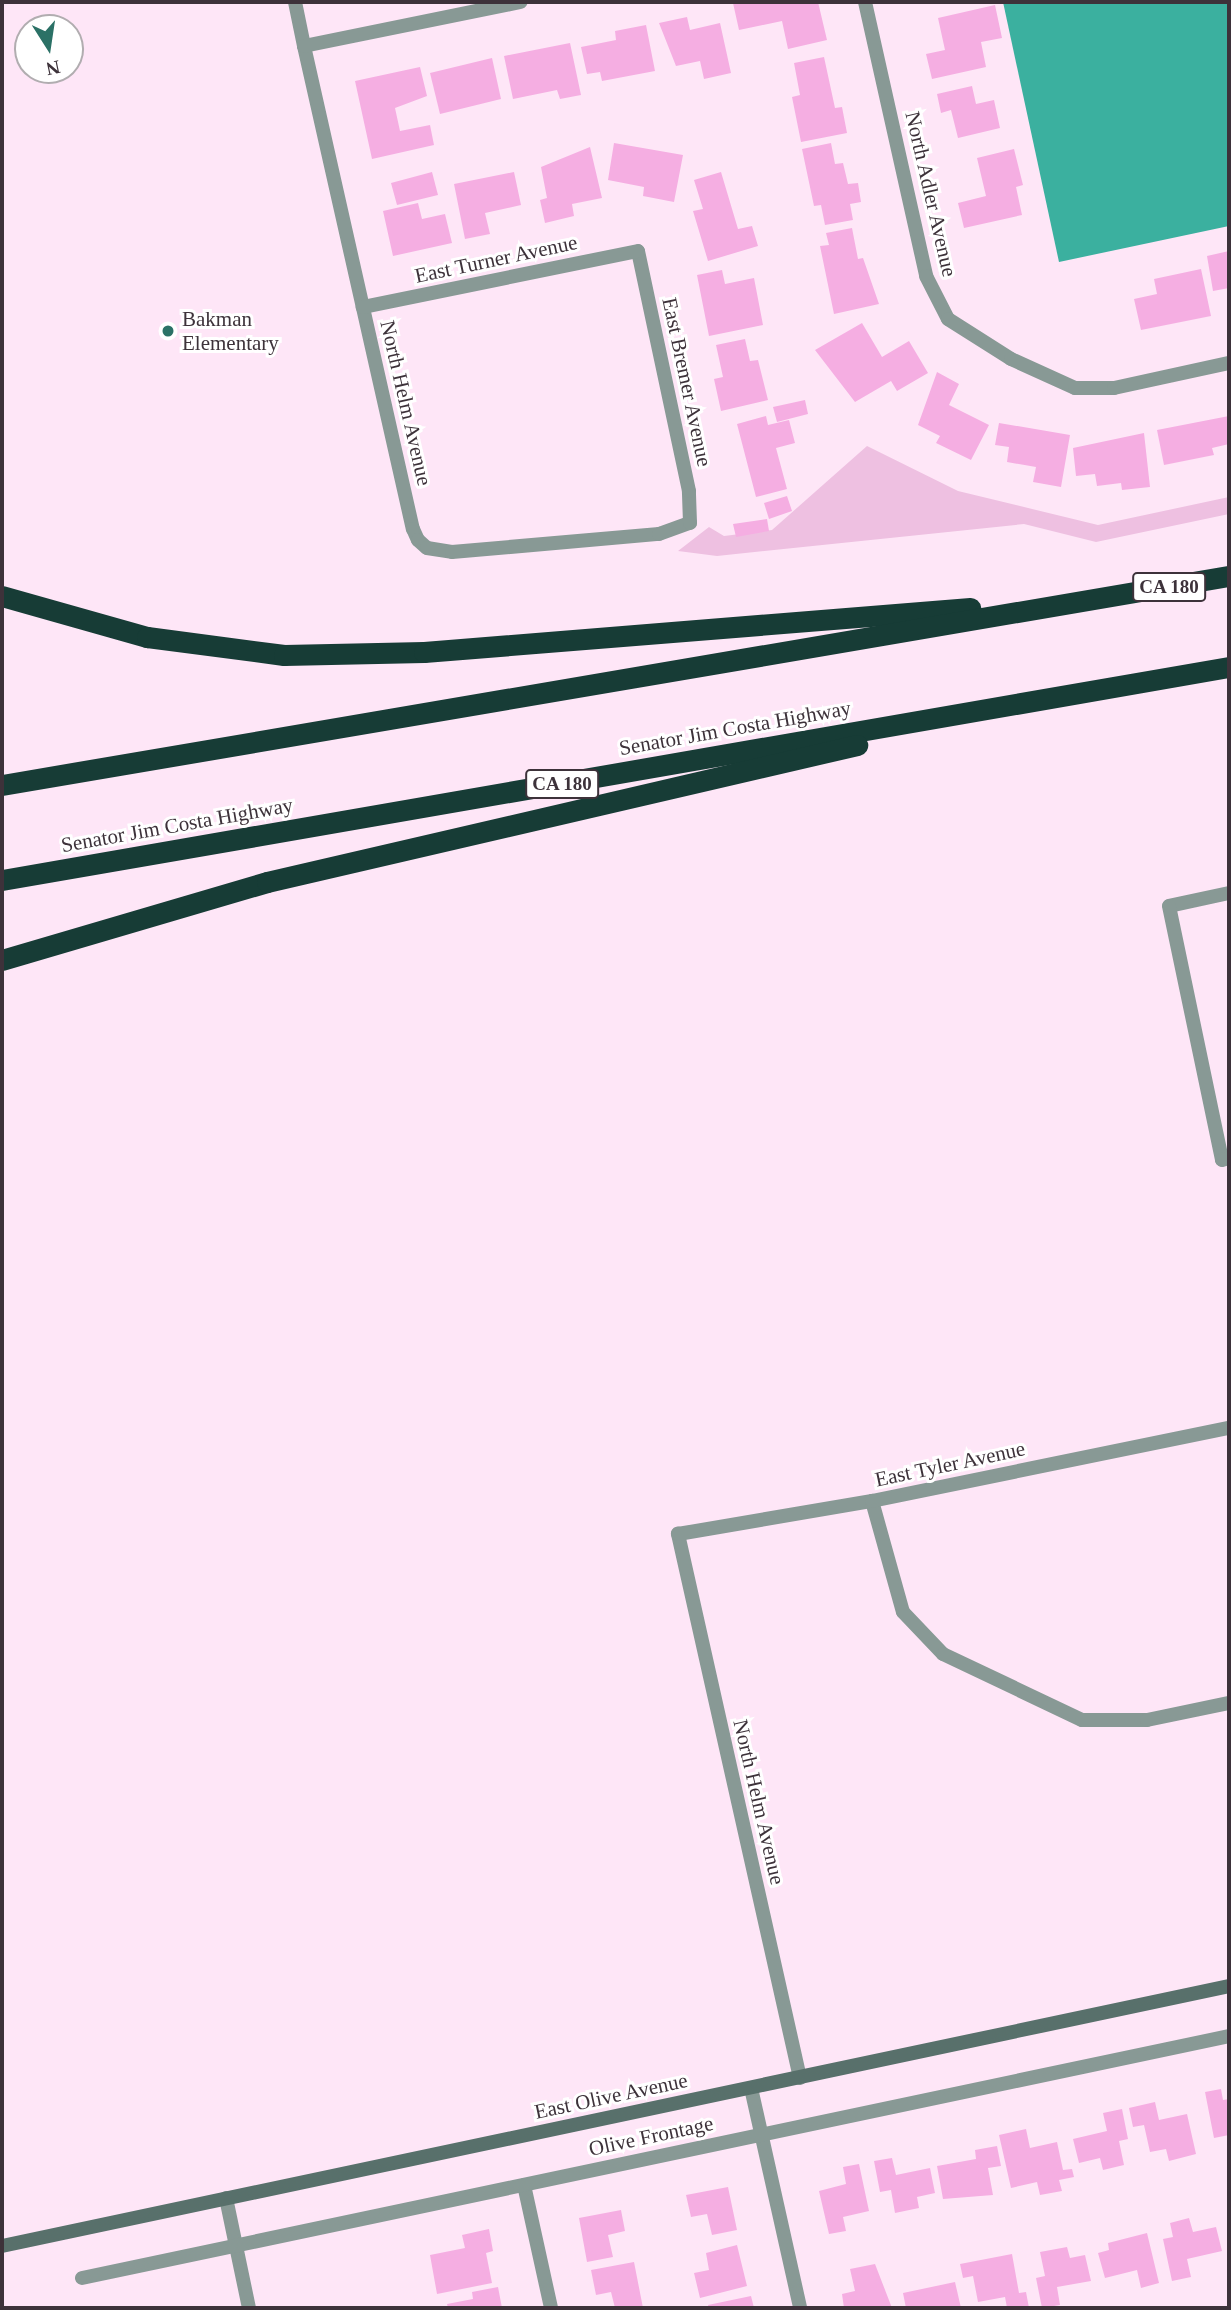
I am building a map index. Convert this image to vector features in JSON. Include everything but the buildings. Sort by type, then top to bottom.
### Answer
[{"type":"highway","name":"CA 180","points":[[2,785],[1229,576]]},
{"type":"highway","points":[[2,596],[147,637],[312,655],[424,652],[1108,597]]},
{"type":"highway","name":"Senator Jim Costa Highway","points":[[2,880],[1229,667]]},
{"type":"highway","points":[[2,960],[293,876],[1122,685]]},
{"type":"main road","name":"East Olive Avenue","points":[[2,2246],[1229,1986]]},
{"type":"street","name":"North Helm Avenue","points":[[295,2],[413,529],[427,548],[453,552],[659,534],[690,523]]},
{"type":"street","points":[[304,46],[521,2]]},
{"type":"street","name":"North Adler Avenue","points":[[865,2],[926,276],[948,319],[1011,359],[1057,382],[1094,389],[1229,363]]},
{"type":"street","name":"East Turner Avenue","points":[[363,307],[638,251]]},
{"type":"street","name":"East Bremer Avenue","points":[[638,251],[689,491],[690,523]]},
{"type":"street","points":[[1226,1159],[1169,906],[1229,893]]},
{"type":"street","name":"East Tyler Avenue","points":[[678,1535],[872,1501],[1229,1427]]},
{"type":"street","points":[[872,1501],[903,1612],[943,1654],[1082,1720],[1147,1720],[1229,1703]]},
{"type":"street","name":"North Helm Avenue","points":[[678,1535],[800,2078]]},
{"type":"street","name":"Olive Frontage","points":[[82,2278],[1229,2036]]},
{"type":"street","points":[[751,2088],[800,2308]]},
{"type":"street","points":[[524,2185],[551,2308]]},
{"type":"street","points":[[226,2198],[249,2308]]},
{"type":"shaded area","points":[[1003,2],[1229,2],[1229,226],[1059,262]]},
{"type":"shaded area","points":[[867,446],[958,491],[1098,525],[1229,497],[1229,514],[1096,542],[1024,524],[717,556],[678,551],[709,527],[724,536],[772,530]]},
{"type":"place","name":"Bakman Elementary","points":[[168,331]]}]
